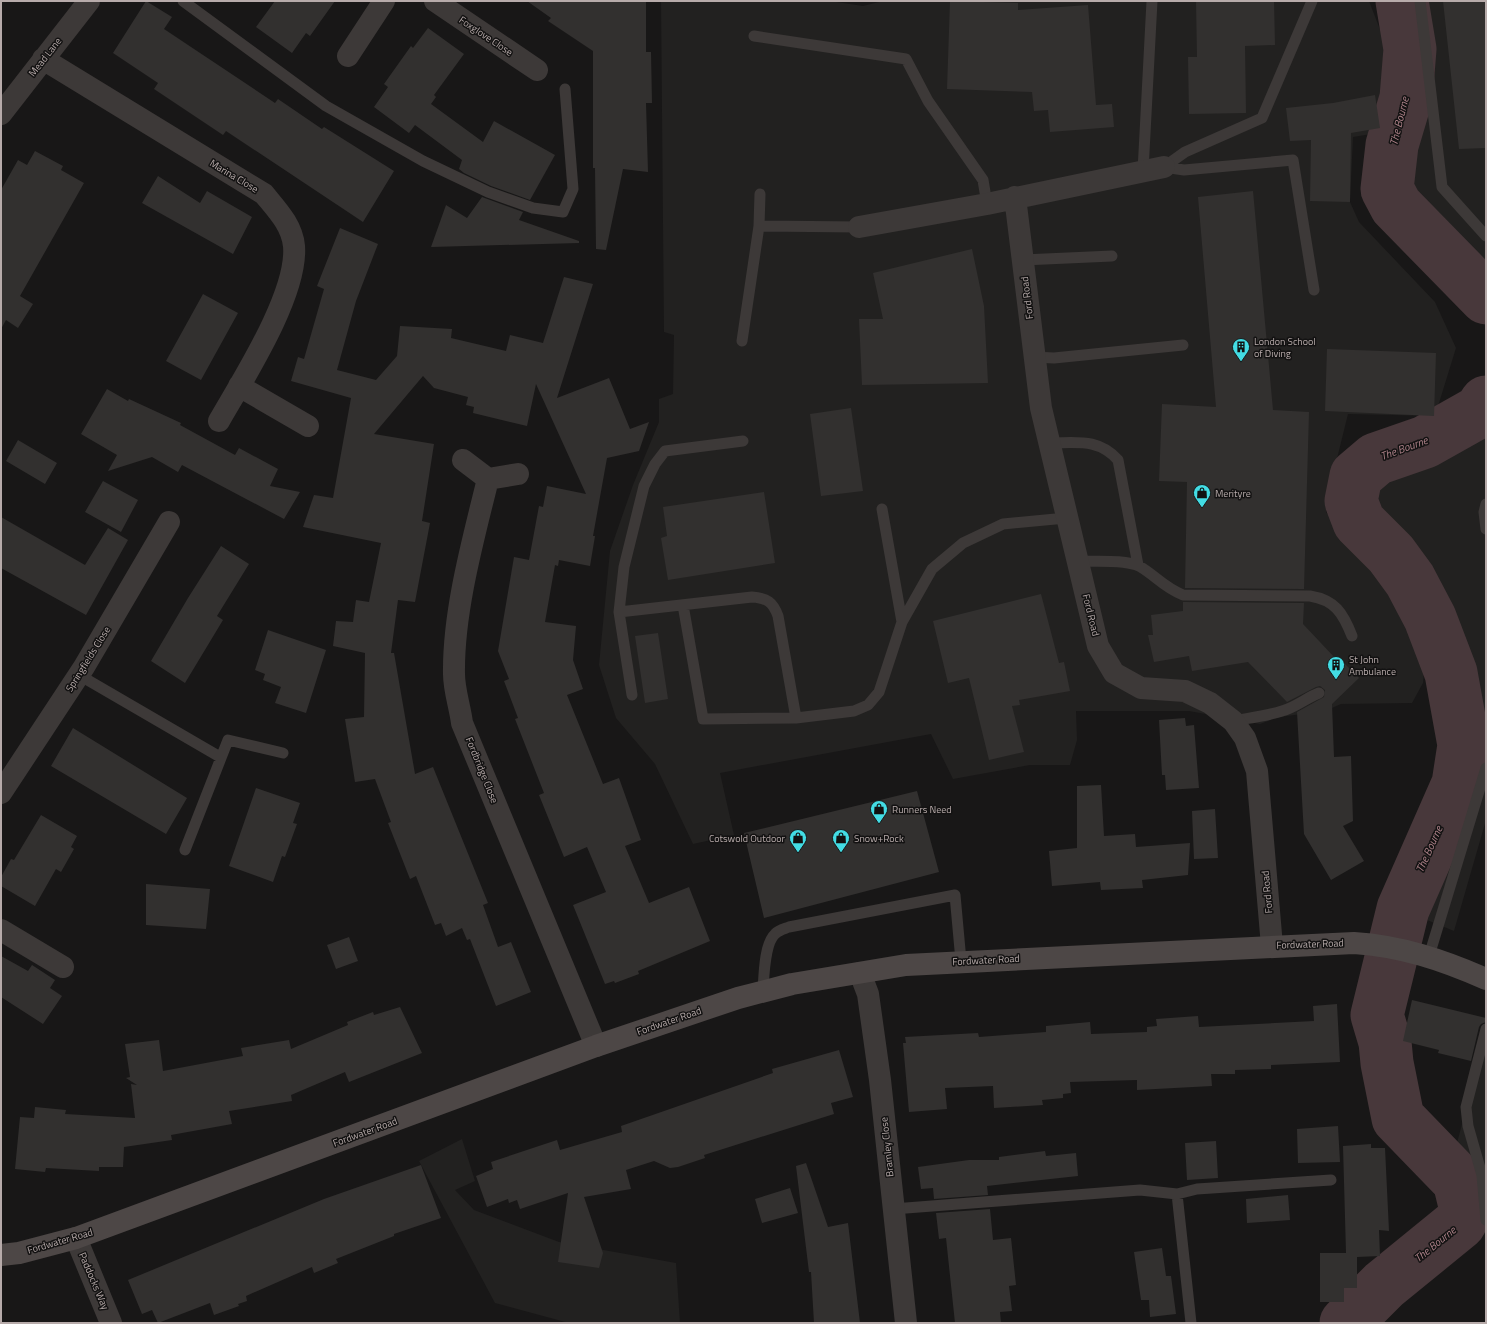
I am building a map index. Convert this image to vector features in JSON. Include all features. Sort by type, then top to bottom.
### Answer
[{"type":"main road","name":"Fordwater Road","points":[[1,1255],[18,1253],[76,1238],[596,1046],[738,998],[792,984],[860,974],[906,965],[1272,946],[1370,944],[1425,955]]},
{"type":"main road","points":[[1425,955],[1486,978]]},
{"type":"street","name":"Mead Lane","points":[[1,114],[89,1]]},
{"type":"street","points":[[348,56],[384,1]]},
{"type":"street","name":"Foxglove Close","points":[[435,1],[537,70]]},
{"type":"street","name":"Marina Close","points":[[43,59],[264,194],[286,220],[294,246],[292,272],[279,311],[219,422]]},
{"type":"street","points":[[860,228],[987,204],[1164,167]]},
{"type":"street","name":"Ford Road","points":[[1015,197],[1041,408],[1066,518],[1098,646],[1114,673],[1141,688],[1185,691],[1210,703],[1233,721],[1245,738],[1257,771],[1272,946]]},
{"type":"street","points":[[239,386],[308,426]]},
{"type":"street","points":[[462,460],[488,479],[518,474]]},
{"type":"street","name":"Fordbridge Close","points":[[488,479],[468,562],[456,638],[454,676],[462,723],[596,1046]]},
{"type":"street","name":"Springfields Close","points":[[1,793],[79,675],[169,522]]},
{"type":"street","points":[[1,930],[63,967]]},
{"type":"street","name":"Bramley Close","points":[[860,974],[868,994],[880,1080],[906,1323]]},
{"type":"street","name":"Paddocks Way","points":[[76,1238],[112,1323]]},
{"type":"lane","points":[[183,1],[326,106],[423,160],[488,192],[533,208],[563,212],[573,189],[565,89]]},
{"type":"lane","points":[[1143,171],[1152,1]]},
{"type":"lane","points":[[1164,167],[1185,152],[1262,118],[1312,1]]},
{"type":"lane","points":[[1420,1],[1442,187],[1486,236]]},
{"type":"lane","points":[[754,36],[906,58],[928,101],[983,180],[987,204]]},
{"type":"lane","points":[[1164,167],[1184,170],[1293,160],[1314,290]]},
{"type":"lane","points":[[742,341],[758,226],[760,194]]},
{"type":"lane","points":[[758,226],[860,228]]},
{"type":"lane","points":[[1023,260],[1112,256]]},
{"type":"lane","points":[[1034,357],[1054,358],[1183,345]]},
{"type":"lane","points":[[632,695],[619,612],[624,567],[644,486],[655,464],[665,451],[744,441]]},
{"type":"lane","points":[[1049,443],[1095,444],[1110,450],[1118,460],[1138,565]]},
{"type":"lane","points":[[1486,504],[1484,512],[1486,529]]},
{"type":"lane","points":[[882,509],[902,622]]},
{"type":"lane","points":[[683,605],[703,718],[796,718],[854,711],[868,705],[879,692],[902,622],[932,569],[963,543],[1003,524],[1066,518]]},
{"type":"lane","points":[[1077,561],[1128,563],[1138,565],[1170,590],[1183,595],[1310,596],[1323,598],[1335,606],[1347,622],[1352,636]]},
{"type":"lane","points":[[619,612],[752,597],[764,598],[774,605],[778,616],[796,718]]},
{"type":"lane","points":[[79,675],[220,757]]},
{"type":"lane","points":[[1233,721],[1282,711],[1298,705],[1308,697],[1318,693]]},
{"type":"lane","points":[[185,850],[220,757],[228,740],[283,753]]},
{"type":"lane","points":[[1425,955],[1486,768]]},
{"type":"lane","points":[[763,991],[768,948],[774,935],[780,930],[955,895],[960,961]]},
{"type":"lane","points":[[1486,1029],[1466,1107],[1468,1126],[1482,1175],[1486,1220]]},
{"type":"lane","points":[[893,1209],[1140,1190],[1177,1194],[1197,1189],[1331,1180]]},
{"type":"lane","points":[[1177,1194],[1191,1323]]},
{"type":"shaded area","points":[[661,1],[830,1],[863,6],[883,1],[1369,1],[1391,58],[1391,95],[1383,132],[1353,137],[1350,202],[1359,222],[1435,302],[1456,348],[1435,416],[1348,414],[1332,479],[1326,512],[1374,566],[1403,615],[1426,647],[1423,683],[1412,703],[1341,704],[1325,711],[1279,717],[1260,724],[1189,711],[1076,711],[1077,740],[1070,765],[1030,765],[953,779],[931,734],[720,773],[734,835],[693,844],[655,764],[616,718],[599,665],[610,551],[633,485],[659,422],[659,399],[673,394],[674,335],[664,332]]},
{"type":"shaded area","points":[[1409,1],[1486,1],[1486,277],[1472,262],[1421,220],[1398,189],[1396,164],[1407,111],[1415,51]]},
{"type":"shaded area","points":[[1486,424],[1486,820],[1454,931],[1427,920],[1477,742],[1456,650],[1421,574],[1385,530],[1366,502],[1372,488],[1401,471],[1447,459]]},
{"type":"shaded area","points":[[1486,1034],[1486,1234],[1471,1228],[1473,1200],[1467,1176],[1453,1158]]},
{"type":"shaded area","points":[[462,1139],[475,1181],[455,1190],[474,1210],[559,1242],[676,1263],[680,1323],[569,1323],[495,1303],[419,1161]]},
{"type":"building","points":[[146,1],[172,17],[164,29],[275,103],[278,99],[322,129],[324,127],[394,171],[363,222],[226,131],[223,135],[154,89],[158,83],[113,53]]},
{"type":"building","points":[[275,1],[335,1],[310,36],[306,33],[292,53],[256,27]]},
{"type":"building","points":[[527,1],[646,1],[646,52],[651,52],[652,103],[646,103],[648,172],[623,169],[606,250],[596,249],[595,168],[593,168],[593,51],[548,21],[551,18]]},
{"type":"building","points":[[950,1],[1018,3],[1018,10],[1088,5],[1096,105],[1112,104],[1114,127],[1050,132],[1048,110],[1034,111],[1032,92],[947,89]]},
{"type":"building","points":[[1196,1],[1274,1],[1275,45],[1245,46],[1246,113],[1189,114],[1188,57],[1197,57]]},
{"type":"building","points":[[1443,1],[1486,1],[1486,148],[1459,149]]},
{"type":"building","points":[[428,28],[464,54],[434,95],[436,97],[431,104],[483,142],[494,121],[555,155],[530,200],[491,186],[464,173],[459,169],[462,160],[415,125],[409,133],[374,107],[388,87],[384,84],[411,46],[413,48]]},
{"type":"building","points":[[1375,95],[1380,128],[1351,133],[1350,202],[1310,201],[1311,140],[1290,141],[1286,108],[1333,103]]},
{"type":"building","points":[[35,151],[63,166],[61,170],[84,183],[20,296],[33,304],[18,328],[6,320],[1,329],[1,190],[18,160],[27,165]]},
{"type":"building","points":[[158,176],[200,203],[207,191],[252,217],[233,254],[142,203]]},
{"type":"building","points":[[1253,191],[1273,410],[1309,412],[1304,589],[1185,588],[1187,482],[1159,481],[1162,404],[1216,407],[1198,197]]},
{"type":"building","points":[[482,197],[523,212],[519,220],[579,241],[579,243],[431,247],[446,205],[467,218]]},
{"type":"building","points":[[340,228],[378,244],[356,301],[337,370],[376,380],[397,356],[400,326],[452,329],[451,338],[506,351],[510,335],[543,343],[564,277],[593,284],[557,398],[609,378],[630,429],[649,422],[639,451],[607,458],[593,536],[595,536],[590,566],[559,560],[558,566],[555,565],[545,622],[576,626],[573,660],[583,689],[567,695],[603,784],[619,778],[641,840],[625,846],[649,903],[689,887],[710,941],[638,971],[639,974],[615,983],[614,981],[605,984],[573,905],[606,892],[587,847],[564,857],[539,795],[544,793],[515,719],[518,718],[504,681],[509,679],[498,651],[514,557],[529,560],[539,506],[543,507],[547,486],[586,494],[536,384],[527,426],[473,413],[474,407],[466,405],[468,397],[434,388],[423,376],[374,434],[434,444],[422,521],[430,523],[415,602],[398,600],[391,653],[394,653],[415,774],[433,767],[488,903],[483,905],[498,947],[511,942],[531,992],[496,1006],[470,939],[467,940],[462,928],[446,936],[441,923],[435,925],[416,876],[410,879],[388,823],[391,822],[375,779],[355,782],[345,719],[364,717],[365,653],[333,646],[336,621],[353,622],[356,600],[369,602],[381,543],[303,527],[314,495],[333,498],[351,398],[291,381],[298,357],[304,359],[324,289],[317,286]]},
{"type":"building","points":[[972,249],[984,306],[988,383],[862,385],[859,319],[883,319],[873,273]]},
{"type":"building","points":[[203,294],[238,313],[201,380],[166,361]]},
{"type":"building","points":[[1327,349],[1436,353],[1434,416],[1325,411]]},
{"type":"building","points":[[107,389],[128,401],[129,399],[181,423],[180,425],[235,455],[239,448],[278,469],[270,486],[300,492],[284,519],[182,465],[178,472],[152,457],[108,471],[117,455],[81,434]]},
{"type":"building","points":[[851,408],[863,491],[821,496],[810,414]]},
{"type":"building","points":[[18,440],[57,463],[45,484],[6,461]]},
{"type":"building","points":[[103,481],[138,500],[121,532],[85,512]]},
{"type":"building","points":[[764,492],[775,563],[668,580],[661,538],[667,536],[663,507]]},
{"type":"building","points":[[1,517],[85,565],[108,528],[128,540],[86,615],[1,568]]},
{"type":"building","points":[[221,546],[249,564],[217,616],[223,620],[185,683],[151,661]]},
{"type":"building","points":[[1041,594],[1059,663],[1064,662],[1070,691],[1019,700],[1020,705],[1012,706],[1024,752],[989,760],[969,678],[948,683],[933,621]]},
{"type":"building","points":[[1183,602],[1304,603],[1303,624],[1336,659],[1338,657],[1359,678],[1332,704],[1334,757],[1351,756],[1353,821],[1343,826],[1364,861],[1331,880],[1304,834],[1297,712],[1324,697],[1325,690],[1320,686],[1316,687],[1287,702],[1248,662],[1192,671],[1189,656],[1154,662],[1148,635],[1153,635],[1151,615],[1183,611]]},
{"type":"building","points":[[268,630],[326,650],[306,713],[275,703],[281,687],[263,680],[265,674],[255,670]]},
{"type":"building","points":[[658,633],[668,699],[645,703],[635,636]]},
{"type":"building","points":[[1185,718],[1186,726],[1194,725],[1199,788],[1166,790],[1165,775],[1162,775],[1159,720]]},
{"type":"building","points":[[73,728],[187,798],[166,834],[51,766]]},
{"type":"building","points":[[1101,785],[1104,836],[1135,834],[1136,847],[1190,843],[1188,875],[1142,880],[1143,888],[1101,890],[1100,882],[1052,886],[1049,851],[1077,848],[1077,786]]},
{"type":"building","points":[[256,788],[300,803],[293,823],[297,824],[285,857],[282,856],[273,882],[229,866]]},
{"type":"building","name":"Snow+Rock","points":[[917,791],[939,872],[764,918],[744,833]]},
{"type":"building","points":[[1215,809],[1218,858],[1194,859],[1192,811]]},
{"type":"building","points":[[41,815],[77,836],[71,847],[74,849],[61,872],[56,869],[35,906],[1,886],[1,877],[11,859],[14,860]]},
{"type":"building","points":[[146,884],[210,889],[206,929],[146,925]]},
{"type":"building","points":[[349,937],[358,961],[336,969],[327,945]]},
{"type":"building","points":[[1,956],[28,971],[32,965],[55,980],[50,988],[62,996],[43,1024],[1,997]]},
{"type":"building","points":[[1412,1000],[1486,1018],[1486,1022],[1481,1024],[1479,1027],[1471,1061],[1438,1053],[1439,1050],[1403,1041]]},
{"type":"building","points":[[1337,1004],[1340,1062],[1271,1065],[1271,1069],[1235,1070],[1235,1074],[1211,1074],[1212,1086],[1137,1090],[1137,1080],[1070,1082],[1071,1093],[1063,1094],[1063,1098],[1042,1100],[1043,1105],[994,1108],[993,1086],[945,1088],[947,1109],[909,1112],[903,1043],[906,1043],[905,1037],[978,1033],[979,1037],[1046,1032],[1046,1026],[1090,1022],[1091,1034],[1147,1032],[1147,1027],[1157,1026],[1156,1019],[1198,1016],[1199,1027],[1314,1021],[1313,1006]]},
{"type":"building","points":[[400,1007],[422,1053],[349,1082],[345,1072],[291,1095],[292,1101],[229,1111],[232,1124],[171,1135],[172,1140],[124,1147],[123,1167],[99,1167],[99,1171],[46,1168],[45,1172],[15,1169],[20,1117],[34,1118],[35,1107],[66,1110],[65,1114],[135,1118],[131,1084],[137,1085],[126,1078],[130,1077],[125,1044],[159,1040],[163,1071],[243,1056],[241,1048],[289,1040],[291,1049],[348,1025],[347,1022],[373,1012],[374,1015]]},
{"type":"building","points":[[839,1050],[853,1097],[831,1103],[834,1114],[704,1155],[705,1158],[678,1167],[670,1168],[654,1161],[626,1170],[631,1189],[584,1197],[603,1253],[599,1268],[558,1262],[568,1193],[520,1209],[517,1200],[509,1203],[508,1199],[487,1207],[476,1176],[493,1169],[491,1162],[557,1140],[560,1150],[622,1132],[621,1126],[773,1073],[772,1069]]},
{"type":"building","points":[[1338,1126],[1340,1162],[1298,1163],[1297,1129]]},
{"type":"building","points":[[1216,1141],[1218,1178],[1187,1180],[1185,1143]]},
{"type":"building","points":[[1371,1144],[1371,1148],[1385,1148],[1389,1231],[1379,1230],[1380,1256],[1357,1257],[1357,1288],[1344,1288],[1344,1302],[1320,1302],[1320,1253],[1346,1253],[1343,1146]]},
{"type":"building","points":[[1045,1151],[1046,1156],[1076,1153],[1078,1176],[987,1186],[988,1195],[934,1199],[933,1188],[921,1189],[918,1167],[969,1160],[999,1160],[999,1157]]},
{"type":"building","points":[[806,1163],[828,1227],[848,1223],[860,1323],[814,1323],[811,1272],[809,1272],[796,1166]]},
{"type":"building","points":[[421,1165],[441,1218],[394,1234],[394,1236],[336,1259],[338,1263],[314,1273],[312,1267],[246,1296],[247,1301],[238,1304],[239,1306],[214,1315],[210,1303],[158,1323],[152,1310],[142,1314],[128,1280],[324,1199]]},
{"type":"building","points":[[790,1188],[798,1213],[762,1223],[755,1199]]},
{"type":"building","points":[[1288,1195],[1290,1220],[1247,1223],[1246,1199]]},
{"type":"building","points":[[990,1209],[993,1240],[1011,1238],[1016,1285],[1009,1286],[1012,1311],[1000,1312],[1001,1323],[955,1323],[946,1238],[939,1239],[936,1213]]},
{"type":"building","points":[[1162,1248],[1166,1276],[1171,1276],[1176,1314],[1150,1317],[1149,1300],[1141,1300],[1134,1252]]},
{"type":"waterway","name":"The Bourne","points":[[1402,1],[1410,49],[1406,98],[1392,145],[1387,189],[1396,206],[1486,298]]},
{"type":"waterway","name":"The Bourne","points":[[1346,1323],[1384,1285],[1460,1223],[1466,1210],[1459,1181],[1398,1118],[1387,1063],[1385,1042],[1377,1015],[1403,909],[1458,784],[1464,745],[1451,673],[1430,618],[1410,580],[1391,554],[1359,522],[1351,501],[1356,476],[1376,459],[1425,442],[1480,411],[1486,402]]},
{"type":"place","name":"London School of Diving","points":[[1241,362]]},
{"type":"place","name":"Merityre","points":[[1202,508]]},
{"type":"place","name":"St John Ambulance","points":[[1336,680]]},
{"type":"place","name":"Runners Need","points":[[879,824]]},
{"type":"place","name":"Cotswold Outdoor","points":[[798,853]]},
{"type":"place","name":"Snow+Rock","points":[[841,853]]}]
